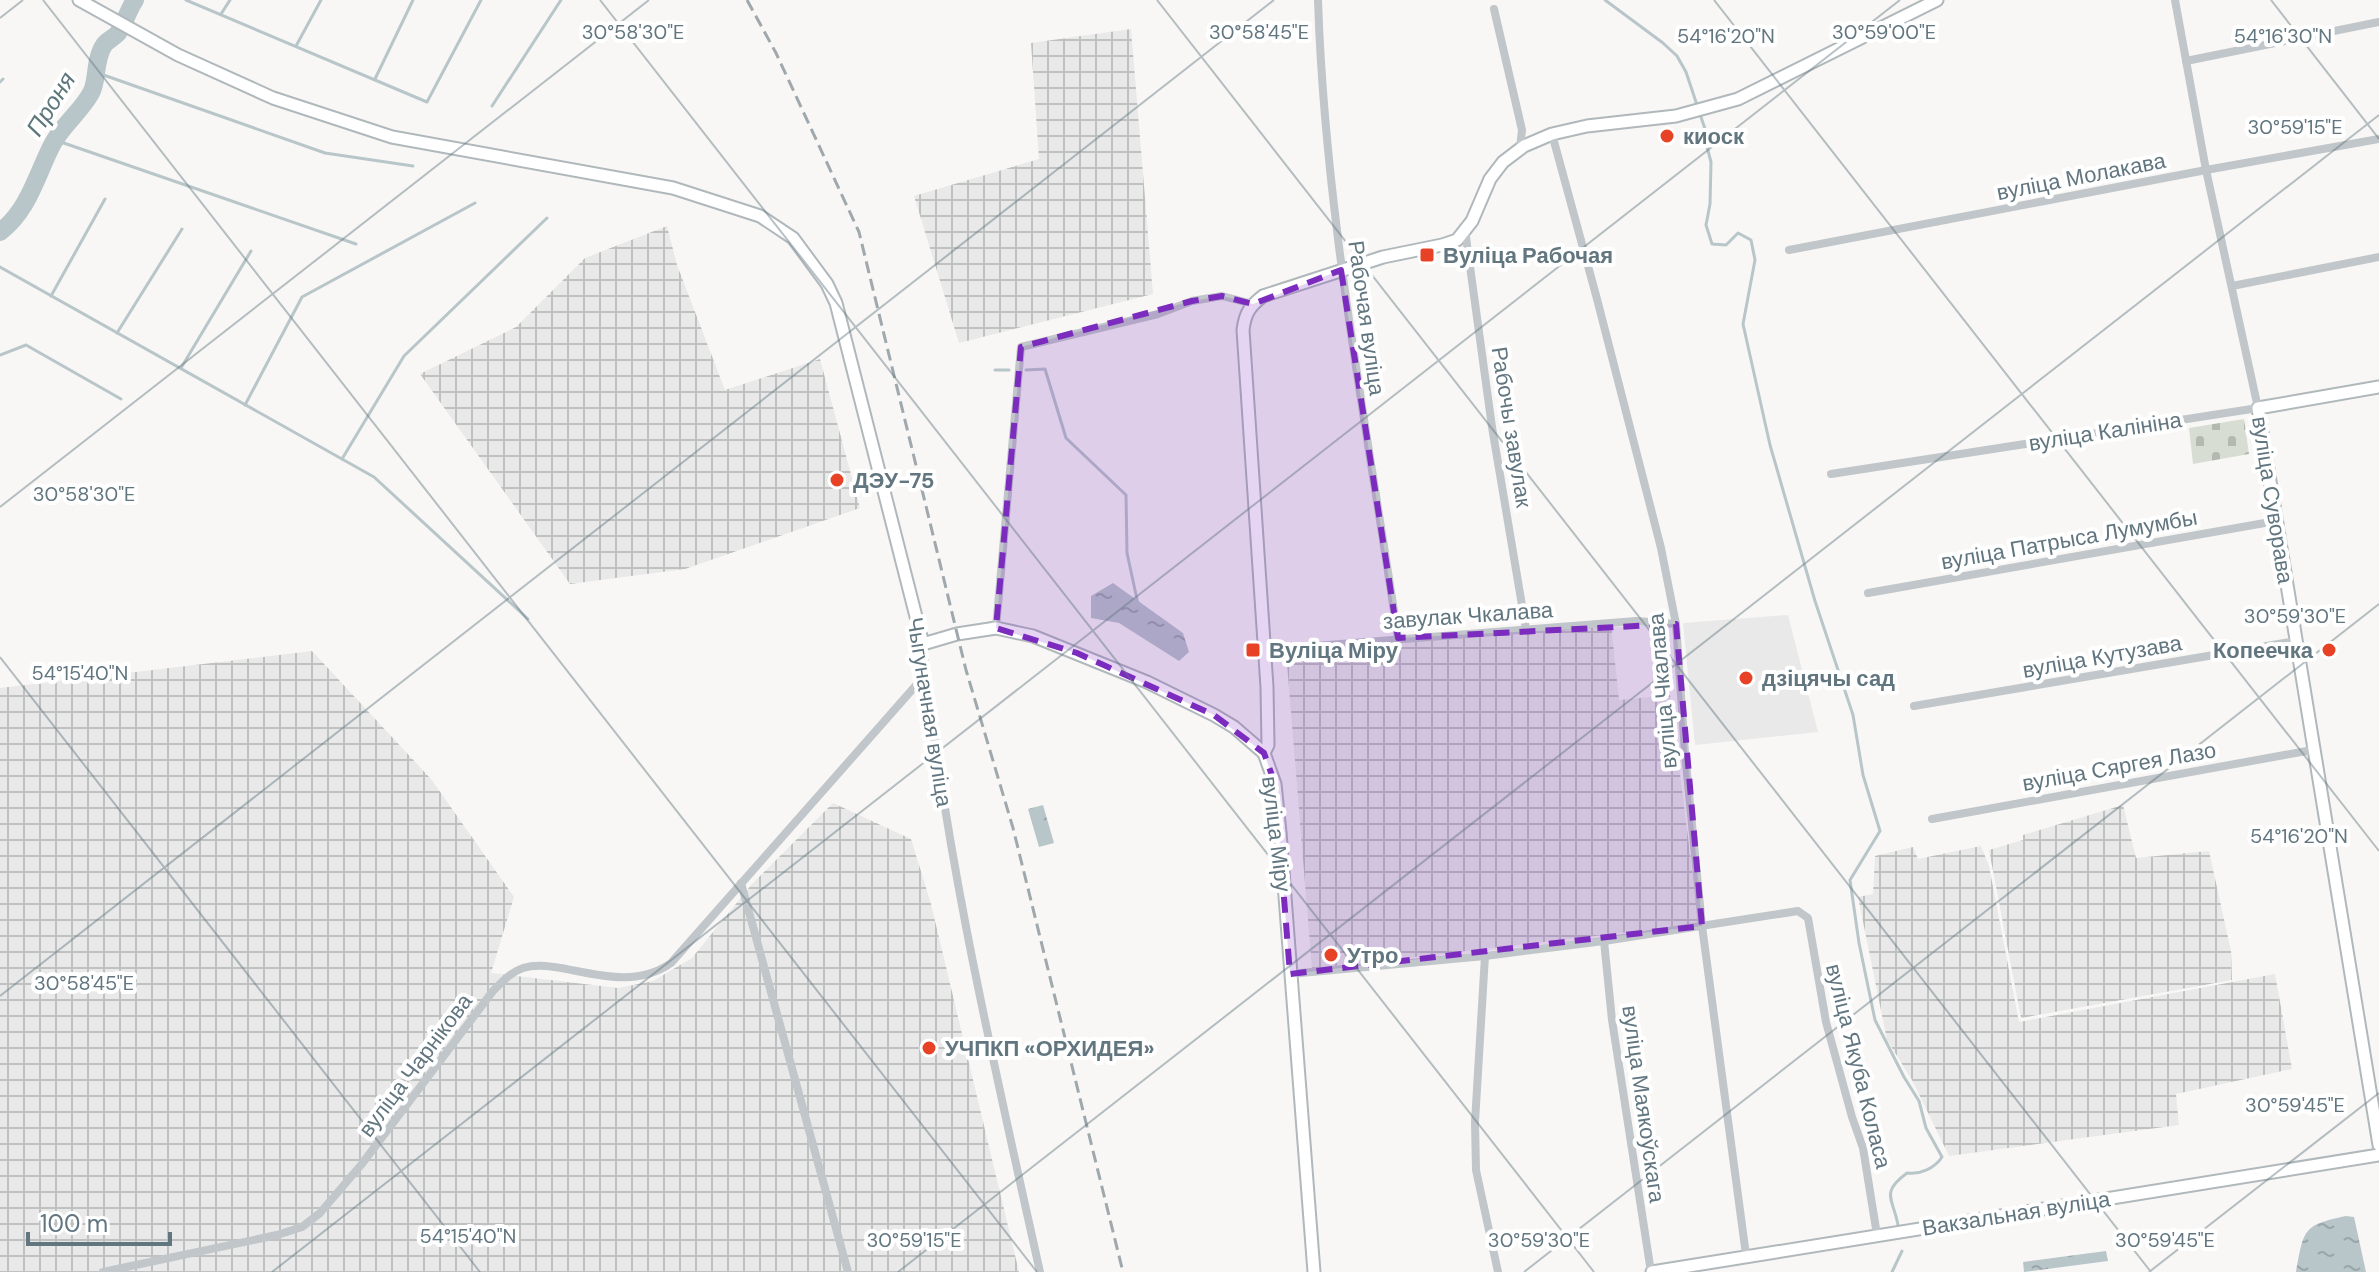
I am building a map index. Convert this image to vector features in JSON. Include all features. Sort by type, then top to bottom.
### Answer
[{"type":"street","name":"Чыгуначная вуліца","points":[[79,0],[178,55],[273,98],[392,137],[673,188],[760,216],[793,238],[820,274],[836,303],[923,644],[947,830],[965,927],[1040,1272]]},
{"type":"street","name":"Рабочая вуліца","points":[[1318,0],[1341,270],[1398,638]]},
{"type":"street","name":"вуліца Суворава","points":[[2175,0],[2206,170],[2258,408],[2379,1145]]},
{"type":"street","points":[[996,628],[1021,347],[1158,314],[1192,301],[1222,296],[1253,304],[1263,296],[1341,270],[1457,240],[1472,221],[1490,179],[1503,162],[1520,148],[1552,134],[1587,126],[1676,116],[1738,99],[1930,1]]},
{"type":"street","points":[[1494,9],[1522,130],[1520,148]]},
{"type":"street","points":[[2186,61],[2379,22]]},
{"type":"street","name":"вуліца Чкалава","points":[[1552,134],[1661,548],[1676,624],[1702,926],[1746,1255]]},
{"type":"street","name":"вуліца Молакава","points":[[1789,250],[2379,139]]},
{"type":"street","name":"Рабочы завулак","points":[[1465,230],[1492,427],[1526,629]]},
{"type":"street","points":[[2232,286],[2379,257]]},
{"type":"street","name":"вуліца Міру","points":[[1253,304],[1245,315],[1243,330],[1267,687],[1268,745],[1264,753],[1275,784],[1314,1272]]},
{"type":"street","name":"вуліца Калініна","points":[[1831,474],[2379,387]]},
{"type":"street","name":"вуліца Патрыса Лумумбы","points":[[1868,593],[2276,521]]},
{"type":"street","name":"завулак Чкалава","points":[[1263,650],[1636,621],[1676,624]]},
{"type":"street","points":[[923,644],[957,634],[996,628],[1033,636],[1147,682],[1214,715],[1234,727],[1264,753]]},
{"type":"street","name":"вуліца Кутузава","points":[[1914,706],[2296,641]]},
{"type":"street","name":"вуліца Чарнікова","points":[[103,1272],[302,1227],[320,1213],[361,1165],[493,991],[522,969],[541,965],[622,978],[658,972],[671,963],[926,674]]},
{"type":"street","name":"вуліца Сяргея Лазо","points":[[1932,819],[2312,750]]},
{"type":"street","points":[[741,883],[848,1272]]},
{"type":"street","name":"вуліца Якуба Коласа","points":[[1290,974],[1485,956],[1798,911],[1808,918],[1826,1022],[1863,1148],[1877,1235]]},
{"type":"street","name":"вуліца Маякоўскага","points":[[1604,941],[1612,1020],[1652,1272]]},
{"type":"street","points":[[1485,956],[1475,1122],[1476,1170],[1498,1272]]},
{"type":"street","name":"Вакзальная вуліца","points":[[1652,1272],[2379,1155]]},
{"type":"highlighted area","points":[[1341,270],[1398,638],[1676,624],[1702,926],[1290,974],[1275,784],[1264,753],[1214,715],[1077,653],[996,628],[1021,347],[1192,301],[1222,296],[1253,304]]},
{"type":"shaded area","points":[[1131,29],[1153,294],[959,343],[914,196],[1039,159],[1031,43]]},
{"type":"shaded area","points":[[667,226],[677,265],[725,390],[820,359],[860,508],[685,569],[570,584],[420,374],[516,327],[585,258]]},
{"type":"shaded area","name":"дзіцячы сад","points":[[1788,615],[1818,732],[1695,745],[1683,623]]},
{"type":"shaded area","points":[[1611,624],[1619,700],[1670,695],[1699,924],[1312,969],[1286,651]]},
{"type":"shaded area","points":[[312,651],[431,779],[514,897],[491,973],[618,988],[653,981],[692,958],[752,884],[833,803],[911,839],[931,904],[1019,1272],[0,1272],[0,688]]},
{"type":"shaded area","points":[[2123,805],[2136,858],[2209,851],[2231,951],[2232,980],[2021,1018],[1989,850],[2023,840],[2023,835]]},
{"type":"shaded area","points":[[1981,846],[1989,866],[2019,1022],[2275,974],[2292,1069],[2176,1094],[2179,1125],[1949,1156],[1912,1080],[1887,1040],[1858,897],[1873,894],[1875,856],[1913,847],[1918,859]]},
{"type":"green space","points":[[2244,419],[2249,454],[2193,464],[2189,428]]},
{"type":"water","points":[[1113,583],[1183,633],[1189,652],[1179,661],[1119,623],[1091,618],[1091,596]]},
{"type":"water","points":[[1043,805],[1054,843],[1039,847],[1028,809]]},
{"type":"water","points":[[2346,1216],[2354,1217],[2366,1272],[2296,1272],[2308,1232],[2321,1223]]},
{"type":"water","points":[[2106,1251],[2108,1261],[2024,1272],[2023,1262]]},
{"type":"waterway","name":"Проня","points":[[0,232],[18,214],[55,139],[91,93],[101,51],[105,43],[118,33],[135,0]]},
{"type":"waterway","points":[[186,0],[427,102],[481,0]]},
{"type":"waterway","points":[[221,14],[230,0]]},
{"type":"waterway","points":[[296,46],[321,0]]},
{"type":"waterway","points":[[375,79],[413,0]]},
{"type":"waterway","points":[[492,106],[561,0]]},
{"type":"waterway","points":[[1605,0],[1663,43],[1677,56],[1686,72],[1707,135],[1711,162],[1706,225],[1712,244],[1726,245],[1738,233],[1751,240],[1755,260],[1743,324],[1770,445],[1815,601],[1853,715],[1863,775],[1880,831],[1850,880],[1875,1020],[1919,1101],[1926,1128],[1942,1157],[1927,1170],[1907,1173],[1894,1186],[1890,1196],[1898,1225]]},
{"type":"waterway","points":[[95,72],[325,153],[413,166]]},
{"type":"waterway","points":[[0,82],[3,79]]},
{"type":"waterway","points":[[55,140],[356,244]]},
{"type":"waterway","points":[[51,296],[105,199]]},
{"type":"waterway","points":[[245,405],[302,297],[475,203]]},
{"type":"waterway","points":[[342,459],[404,356],[547,218]]},
{"type":"waterway","points":[[117,333],[182,229]]},
{"type":"waterway","points":[[181,368],[251,251]]},
{"type":"waterway","points":[[0,267],[374,477],[528,619]]},
{"type":"waterway","points":[[0,355],[26,345],[121,399]]},
{"type":"waterway","points":[[1026,370],[1045,369],[1066,438],[1126,495],[1127,553],[1138,604]]},
{"type":"waterway","points":[[995,370],[1009,370]]},
{"type":"waterway","points":[[1892,1272],[1902,1251]]},
{"type":"railway","points":[[747,0],[776,53],[859,232],[966,670],[1013,828],[1123,1272]]},
{"type":"place","name":"киоск","points":[[1667,136]]},
{"type":"place","name":"Вуліца Рабочая","points":[[1427,255]]},
{"type":"place","name":"ДЭУ-75","points":[[837,480]]},
{"type":"place","name":"Вуліца Міру","points":[[1253,650]]},
{"type":"place","name":"Копеечка","points":[[2329,650]]},
{"type":"place","name":"дзіцячы сад","points":[[1746,678]]},
{"type":"place","name":"Утро","points":[[1331,955]]},
{"type":"place","name":"УЧПКП «ОРХИДЕЯ»","points":[[929,1048]]}]
